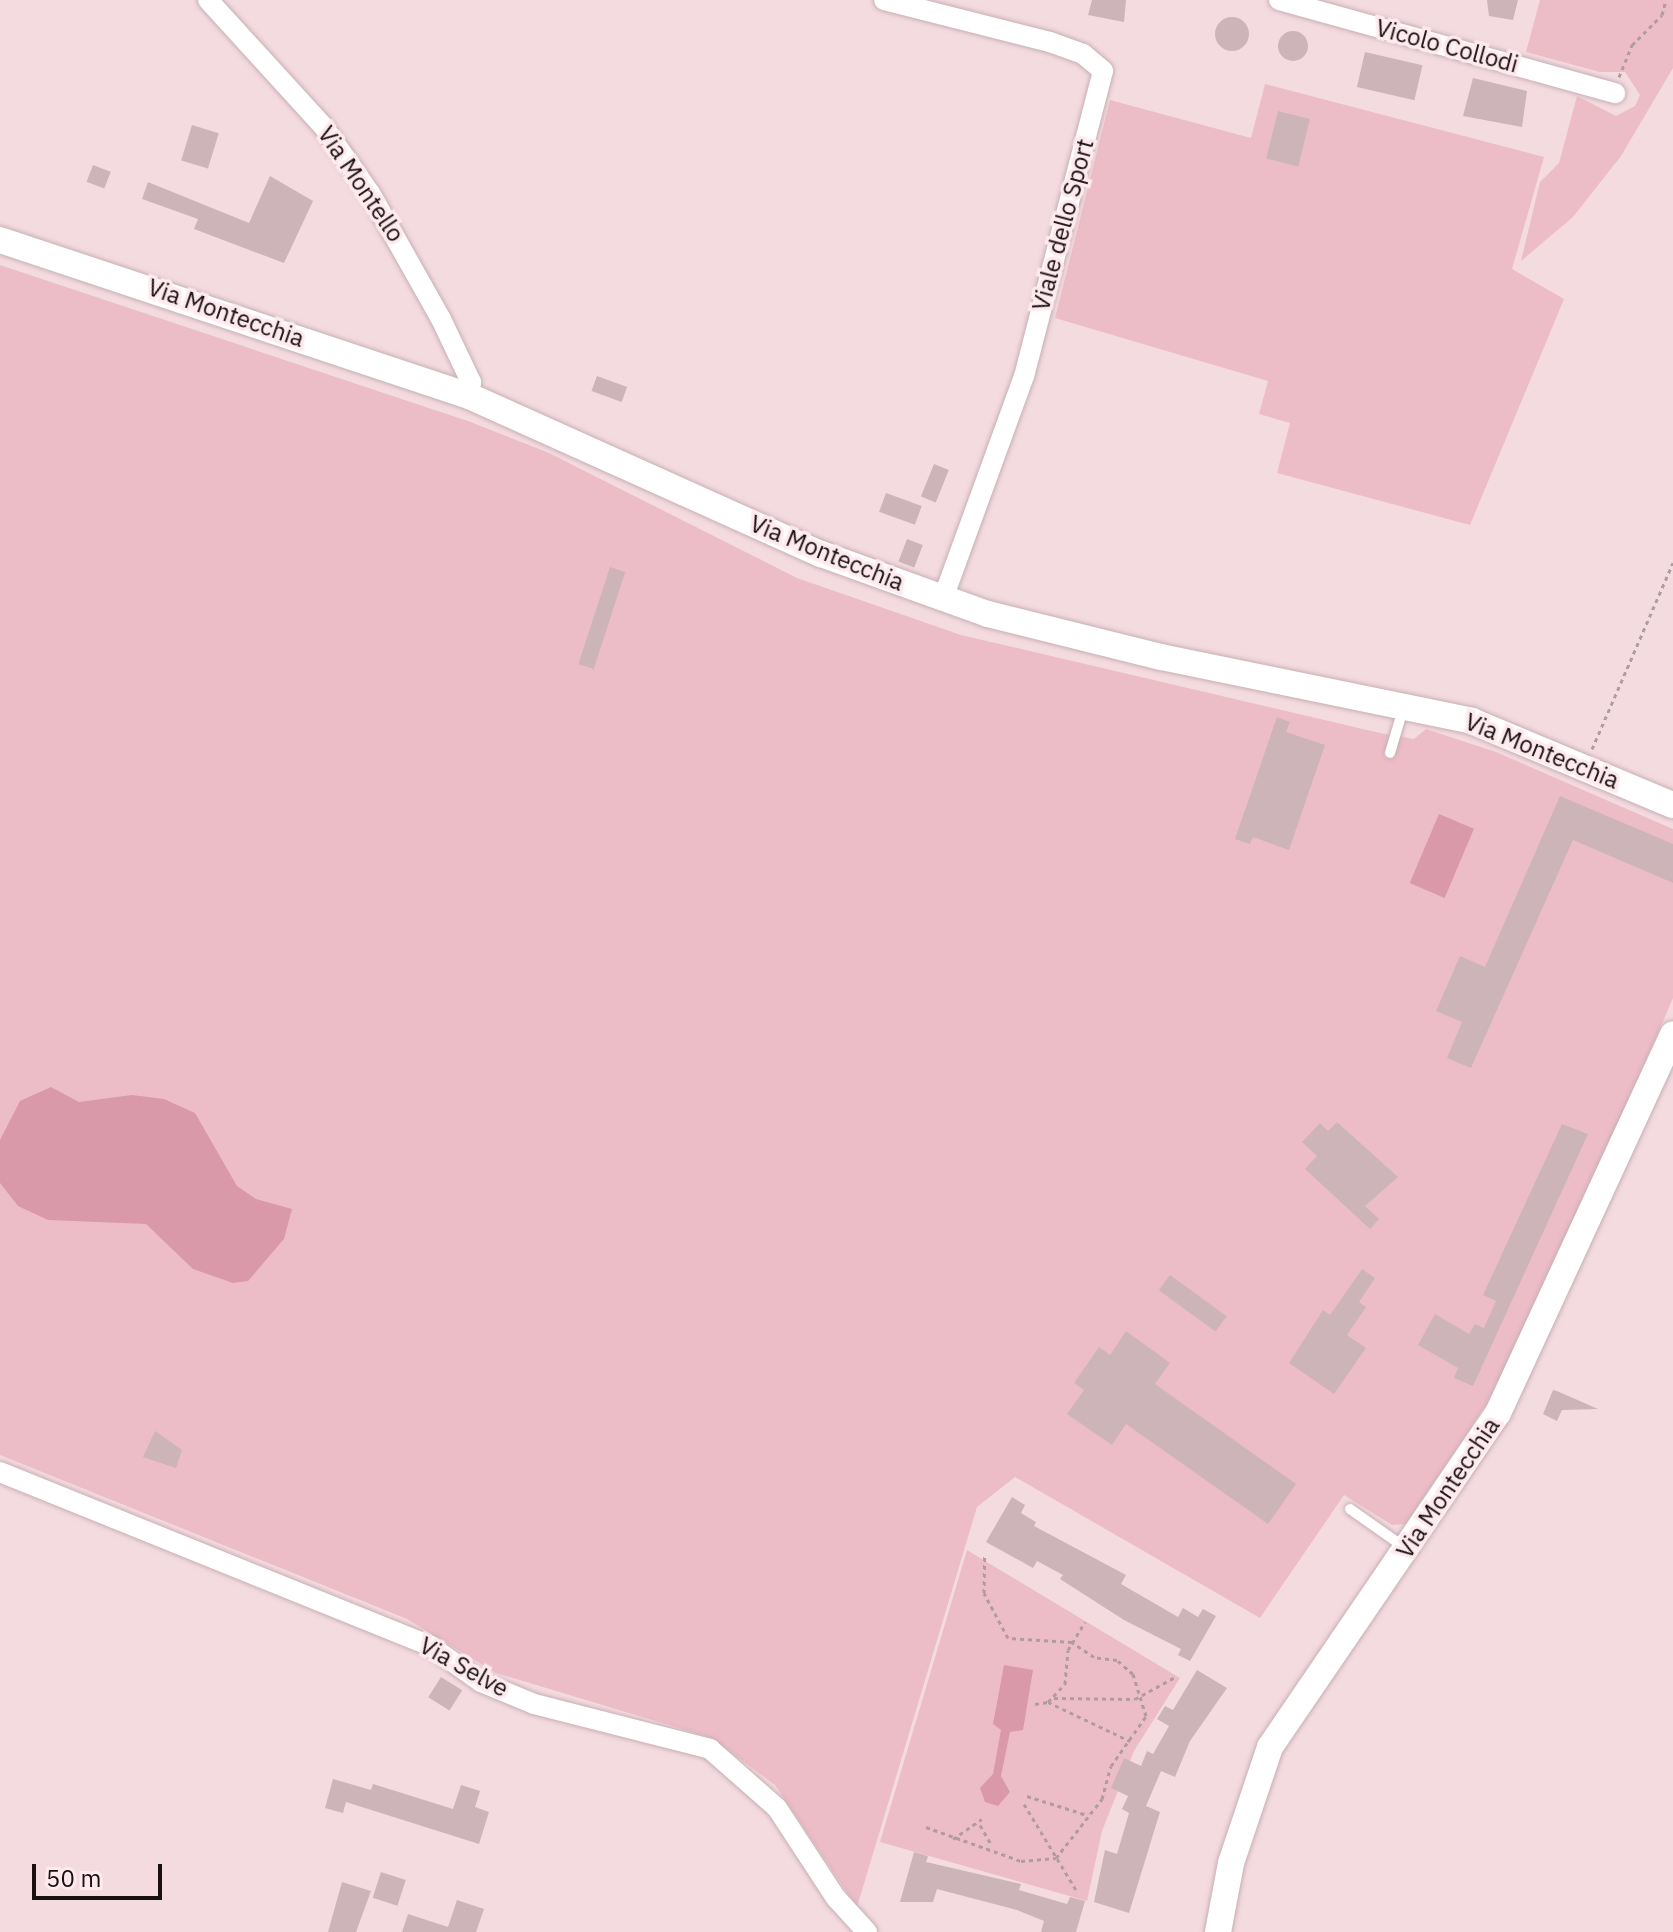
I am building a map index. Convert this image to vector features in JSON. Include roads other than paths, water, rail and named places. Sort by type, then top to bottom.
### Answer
[{"type":"street","name":"Via Montello","points":[[208,0],[323,126],[370,193],[441,319],[471,382],[469,396]]},
{"type":"street","name":"Viale dello Sport","points":[[884,0],[927,5],[1050,42],[1083,54],[1103,71],[1024,376],[943,598]]},
{"type":"street","name":"Vicolo Collodi","points":[[1279,0],[1615,93]]},
{"type":"street","name":"Via Montecchia","points":[[0,240],[469,396],[821,554],[943,598],[1161,657],[1404,703],[1509,733],[1673,805]]},
{"type":"street","name":"Via Montecchia","points":[[1218,1932],[1231,1863],[1270,1747],[1409,1550],[1513,1387],[1673,1035]]},
{"type":"street","name":"Via Selve","points":[[0,1472],[429,1645],[481,1682],[534,1704],[710,1749],[777,1808],[836,1898],[867,1932]]},
{"type":"lane","points":[[1390,753],[1404,703]]},
{"type":"lane","points":[[1350,1509],[1409,1550]]}]
